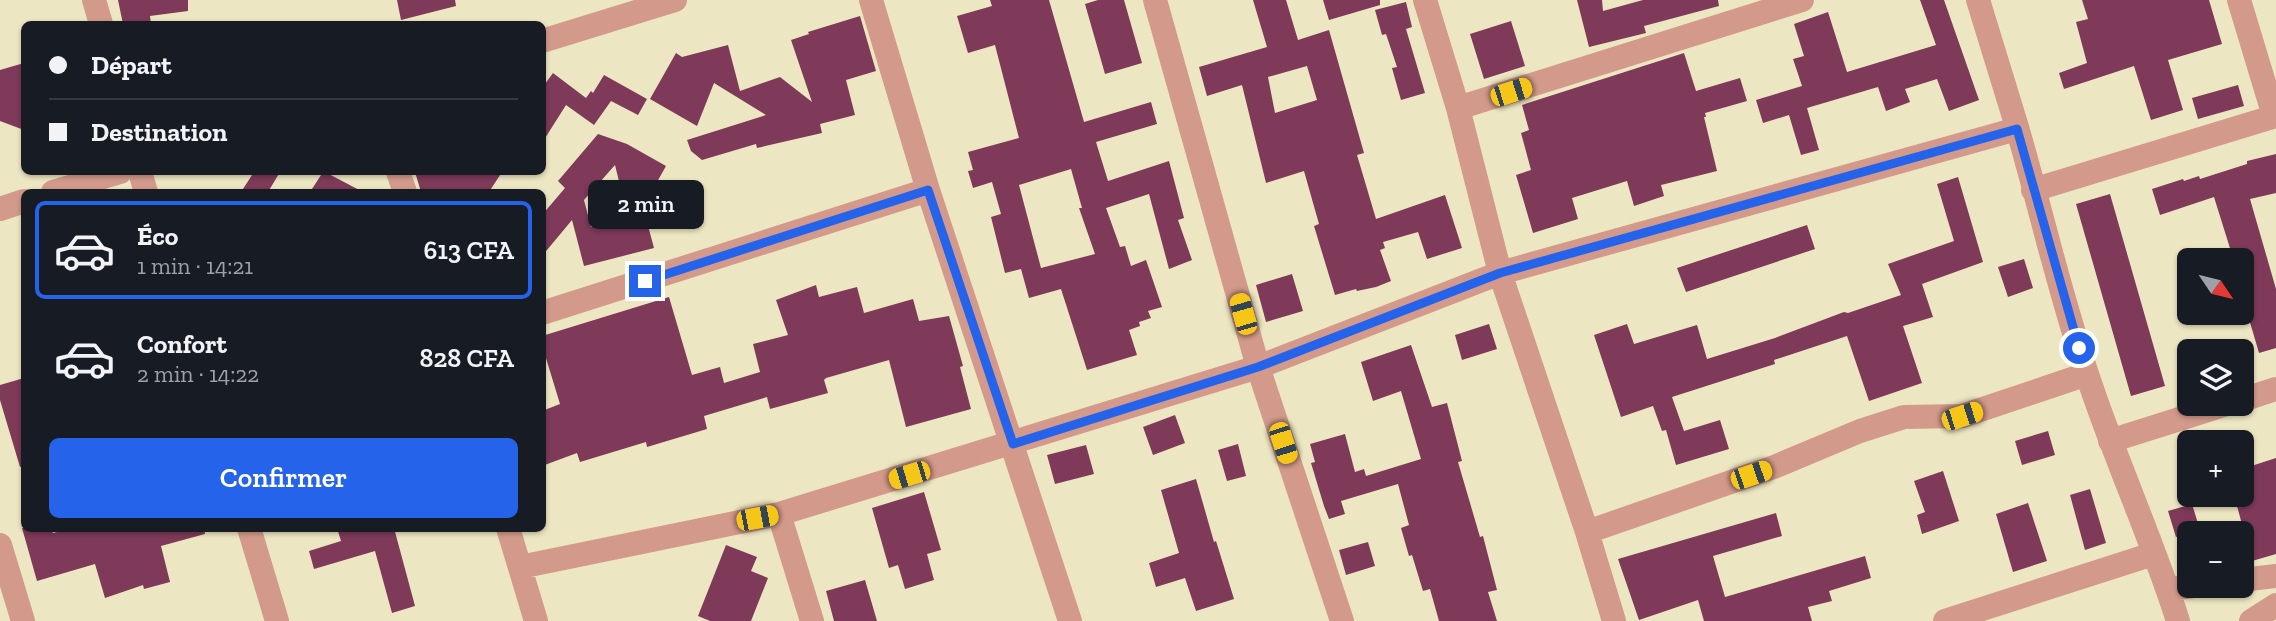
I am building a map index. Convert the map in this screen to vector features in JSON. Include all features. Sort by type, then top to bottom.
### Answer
[{"type":"street","points":[[94,0],[100,21]]},
{"type":"street","points":[[546,40],[675,0]]},
{"type":"street","points":[[871,0],[928,190],[1070,621]]},
{"type":"street","points":[[1154,0],[1258,367],[1342,621]]},
{"type":"street","points":[[1425,0],[1458,108],[1500,273],[1614,621]]},
{"type":"street","points":[[1458,108],[1802,0]]},
{"type":"street","points":[[1978,0],[2087,374],[2153,554],[2169,589],[2178,621]]},
{"type":"street","points":[[2033,190],[2275,116],[2239,0]]},
{"type":"street","points":[[520,567],[779,514],[1258,367],[1500,273],[2017,129]]},
{"type":"street","points":[[63,189],[110,175]]},
{"type":"street","points":[[546,312],[928,190]]},
{"type":"street","points":[[0,209],[21,202]]},
{"type":"street","points":[[1587,532],[1774,467],[1860,431],[1904,417],[1962,416],[2087,374]]},
{"type":"street","points":[[2254,396],[2276,389]]},
{"type":"street","points":[[2110,441],[2189,416]]},
{"type":"street","points":[[779,514],[812,621]]},
{"type":"street","points":[[250,532],[277,621]]},
{"type":"street","points":[[509,532],[536,621]]},
{"type":"street","points":[[0,545],[23,621]]},
{"type":"street","points":[[1945,621],[2153,554]]},
{"type":"street","points":[[2254,579],[2276,576]]},
{"type":"street","points":[[2169,589],[2177,588]]},
{"type":"street","points":[[2251,621],[2276,605]]},
{"type":"building","points":[[118,0],[188,0],[188,11],[150,16],[151,21],[122,21]]},
{"type":"building","points":[[397,0],[455,0],[456,6],[401,20]]},
{"type":"building","points":[[990,0],[1049,0],[1084,122],[1151,102],[1157,124],[1096,142],[1108,181],[1169,161],[1184,218],[1178,220],[1192,260],[1169,269],[1149,194],[1106,208],[1120,247],[1125,246],[1131,266],[1146,260],[1162,307],[1148,311],[1151,318],[1139,322],[1140,326],[1129,330],[1137,355],[1087,370],[1061,289],[1029,298],[1021,269],[1005,273],[991,217],[1001,214],[992,182],[973,188],[968,171],[973,170],[968,152],[1019,138],[995,45],[968,53],[957,16],[992,6]],"holes":[[[1071,169],[1082,208],[1079,208],[1095,254],[1041,268],[1019,185]]]},
{"type":"building","points":[[1098,0],[1124,0],[1142,63],[1105,74],[1085,4]]},
{"type":"building","points":[[1253,0],[1286,0],[1298,40],[1329,30],[1364,153],[1357,155],[1376,219],[1445,195],[1462,248],[1427,259],[1418,232],[1383,242],[1385,248],[1380,250],[1391,281],[1376,287],[1335,295],[1314,226],[1319,224],[1304,171],[1266,183],[1242,85],[1207,96],[1199,67],[1267,47]],"holes":[[[1307,66],[1317,100],[1275,113],[1268,77]]]},
{"type":"building","points":[[1323,0],[1380,0],[1380,5],[1329,20]]},
{"type":"building","points":[[1577,0],[1602,0],[1603,11],[1643,0],[1718,0],[1719,6],[1644,26],[1646,33],[1589,47]]},
{"type":"building","points":[[1920,0],[1944,0],[1979,100],[1949,111],[1937,79],[1905,89],[1910,102],[1886,111],[1878,87],[1807,108],[1819,150],[1801,155],[1789,115],[1763,123],[1756,100],[1802,86],[1793,59],[1804,56],[1794,24],[1828,12],[1847,72],[1936,45]]},
{"type":"building","points":[[2082,0],[2209,0],[2222,44],[2168,60],[2183,110],[2151,120],[2134,66],[2064,89],[2059,73],[2087,63],[2076,22],[2088,19]]},
{"type":"building","points":[[1406,2],[1412,27],[1406,29],[1425,93],[1401,100],[1392,68],[1397,67],[1386,34],[1382,35],[1375,10]]},
{"type":"building","points":[[860,16],[876,71],[846,80],[855,115],[820,124],[822,133],[757,148],[756,144],[702,160],[691,151],[687,140],[766,115],[714,83],[697,126],[650,99],[676,53],[682,57],[728,45],[740,91],[780,77],[812,102],[791,40]]},
{"type":"building","points":[[1511,21],[1525,66],[1484,79],[1470,34]]},
{"type":"building","points":[[1684,53],[1696,91],[1740,78],[1747,101],[1705,113],[1717,171],[1661,185],[1664,196],[1634,206],[1627,181],[1572,198],[1578,219],[1533,233],[1516,175],[1531,170],[1521,133],[1529,130],[1522,105]]},
{"type":"building","points":[[21,64],[21,129],[0,121],[0,70]]},
{"type":"building","points":[[553,73],[586,98],[591,91],[593,93],[604,75],[647,99],[638,115],[611,101],[594,125],[566,105],[546,137],[546,83]]},
{"type":"building","points":[[2238,85],[2244,106],[2198,119],[2192,98]]},
{"type":"building","points":[[598,134],[627,144],[666,166],[643,207],[654,248],[584,266],[572,220],[546,251],[546,210],[565,188],[558,181]],"holes":[[[615,165],[628,218],[591,227],[584,200]]]},
{"type":"building","points":[[2276,154],[2276,193],[2250,199],[2276,289],[2276,348],[2259,353],[2251,326],[2254,326],[2254,248],[2230,248],[2214,197],[2160,215],[2152,189],[2183,179],[2184,181],[2199,176],[2200,179],[2247,164],[2247,161]]},
{"type":"building","points":[[252,175],[278,175],[270,189],[243,189]]},
{"type":"building","points":[[321,175],[331,175],[357,189],[312,189]]},
{"type":"building","points":[[416,175],[500,175],[491,189],[420,189]]},
{"type":"building","points":[[1958,177],[1983,262],[1922,284],[1933,317],[1903,326],[1922,383],[1869,401],[1847,336],[1774,360],[1775,364],[1672,397],[1684,431],[1720,420],[1729,449],[1676,465],[1666,430],[1662,431],[1653,406],[1621,417],[1594,335],[1627,324],[1634,344],[1697,325],[1707,359],[1901,295],[1888,264],[1954,241],[1937,184]]},
{"type":"building","points":[[2110,194],[2165,386],[2131,396],[2076,204]]},
{"type":"building","points":[[1807,225],[1815,249],[1686,292],[1677,268]]},
{"type":"building","points":[[2024,259],[2033,288],[2008,297],[1998,267]]},
{"type":"building","points":[[1292,274],[1303,311],[1266,322],[1256,285]]},
{"type":"building","points":[[816,285],[819,297],[857,287],[864,313],[913,299],[919,321],[949,316],[963,366],[960,367],[971,409],[906,427],[889,360],[826,378],[824,380],[828,393],[770,409],[767,397],[704,416],[707,429],[647,447],[646,442],[580,462],[577,453],[546,465],[546,409],[560,404],[546,358],[546,335],[669,297],[692,375],[720,367],[724,383],[760,372],[753,344],[788,335],[776,300]]},
{"type":"building","points":[[1489,324],[1497,349],[1462,360],[1455,335]]},
{"type":"building","points":[[1411,345],[1432,407],[1447,403],[1462,461],[1458,462],[1480,537],[1483,536],[1497,590],[1488,592],[1497,621],[1439,621],[1430,589],[1423,591],[1412,555],[1409,556],[1401,528],[1409,525],[1398,484],[1341,501],[1345,514],[1329,519],[1324,506],[1311,463],[1315,462],[1310,444],[1345,434],[1355,472],[1364,469],[1366,476],[1421,459],[1401,391],[1373,401],[1361,362]]},
{"type":"building","points":[[21,379],[21,467],[0,400],[0,385]]},
{"type":"building","points":[[1175,415],[1185,443],[1153,455],[1143,427]]},
{"type":"building","points":[[2048,431],[2055,455],[2022,465],[2015,441]]},
{"type":"building","points":[[1238,444],[1246,476],[1227,481],[1218,450]]},
{"type":"building","points":[[1086,445],[1094,474],[1055,484],[1047,455]]},
{"type":"building","points":[[2276,458],[2276,554],[2254,560],[2254,521],[2241,521],[2237,507],[2254,507],[2254,465]]},
{"type":"building","points":[[1943,471],[1959,521],[1922,534],[1917,515],[1925,512],[1914,481]]},
{"type":"building","points":[[1196,479],[1234,599],[1196,611],[1185,578],[1156,587],[1149,563],[1179,553],[1161,490]]},
{"type":"building","points":[[2090,489],[2106,543],[2085,550],[2070,495]]},
{"type":"building","points":[[924,492],[941,550],[927,554],[934,580],[905,589],[898,565],[889,568],[872,508]]},
{"type":"building","points":[[2028,503],[2047,561],[2013,572],[1996,514]]},
{"type":"building","points":[[2193,507],[2197,521],[2177,521],[2176,537],[2168,511]]},
{"type":"building","points":[[1776,513],[1782,536],[1713,556],[1725,597],[1865,556],[1871,578],[1829,591],[1832,601],[1808,607],[1812,621],[1704,621],[1698,600],[1639,620],[1618,559]]},
{"type":"building","points":[[23,532],[205,532],[161,546],[170,582],[144,589],[143,585],[105,598],[95,564],[37,581]]},
{"type":"building","points":[[338,532],[395,532],[415,606],[392,613],[375,551],[314,569],[309,551],[341,541]]},
{"type":"building","points":[[1368,542],[1375,566],[1346,575],[1339,550]]},
{"type":"building","points":[[726,545],[757,557],[751,571],[768,578],[751,621],[710,621],[698,616]]},
{"type":"building","points":[[865,580],[877,621],[834,621],[826,591]]},
{"type":"route","points":[[645,281],[928,190],[1013,444],[1258,367],[1500,273],[2017,129],[2079,348]]}]
